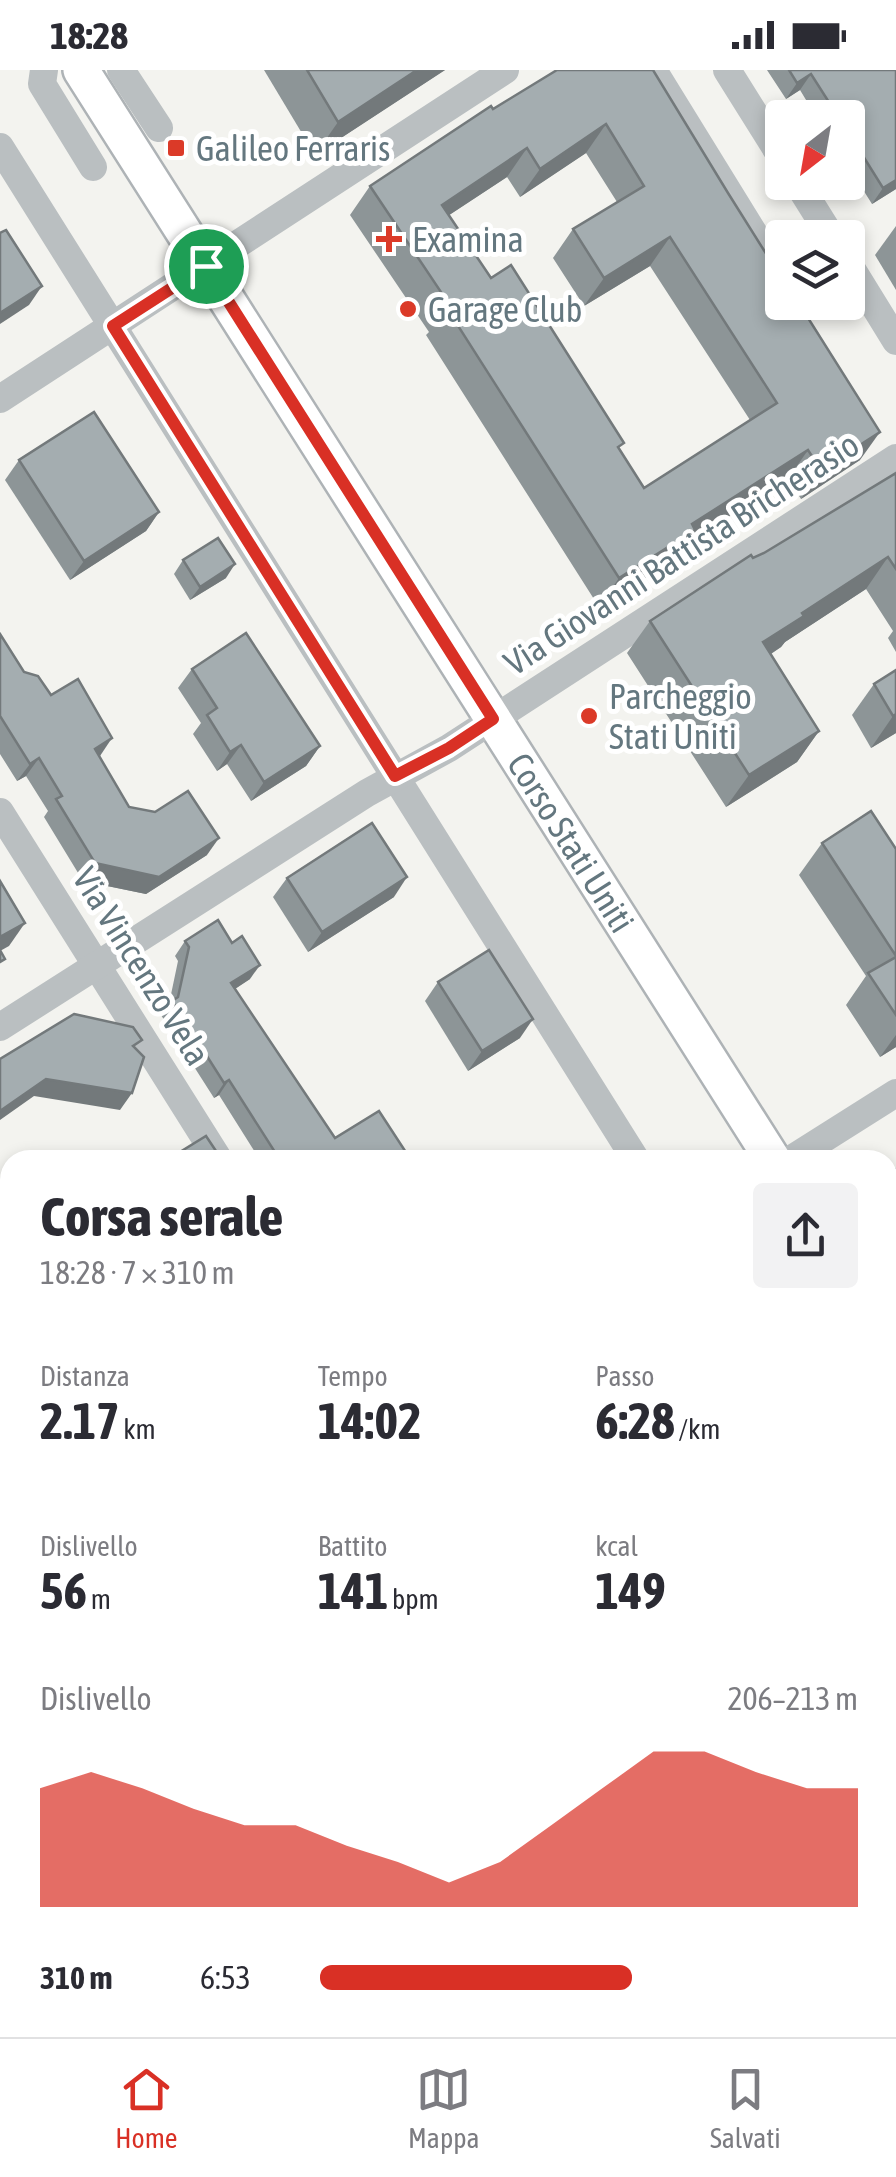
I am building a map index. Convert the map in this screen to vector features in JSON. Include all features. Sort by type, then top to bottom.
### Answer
[{"type":"main road","name":"Corso Stati Uniti","points":[[82,70],[767,1150]]},
{"type":"street","points":[[44,70],[42,84],[93,167]]},
{"type":"street","points":[[121,70],[159,128]]},
{"type":"street","points":[[0,400],[505,70]]},
{"type":"street","points":[[653,70],[765,251]]},
{"type":"street","points":[[727,70],[765,131]]},
{"type":"street","points":[[0,147],[630,1150]]},
{"type":"street","points":[[865,290],[896,340]]},
{"type":"street","points":[[878,433],[895,460]]},
{"type":"street","name":"Via Giovanni Battista Bricherasio","points":[[0,1028],[395,776],[449,748],[895,460]]},
{"type":"street","name":"Via Vincenzo Vela","points":[[0,812],[213,1150]]},
{"type":"street","points":[[806,1150],[896,1093]]},
{"type":"building","points":[[307,70],[417,70],[338,122]]},
{"type":"building","points":[[557,70],[653,70],[765,252],[765,320],[809,320],[880,432],[821,470],[808,450],[692,524],[695,530],[619,578],[446,307],[449,304],[370,186],[491,106],[493,109]],"holes":[[[606,124],[644,186],[573,229],[604,278],[670,237],[777,403],[644,488],[618,447],[624,443],[511,265],[491,278],[442,205],[527,148],[540,169]]]},
{"type":"building","points":[[789,70],[896,70],[896,180],[883,188],[865,159],[865,100],[828,100],[811,74],[797,83]]},
{"type":"building","points":[[6,230],[42,286],[0,313],[0,233]]},
{"type":"building","points":[[94,412],[159,512],[84,561],[19,460]]},
{"type":"building","points":[[896,473],[896,569],[888,557],[763,642],[819,731],[749,775],[650,621],[751,555],[753,558],[764,553]]},
{"type":"building","points":[[218,538],[235,564],[200,587],[183,560]]},
{"type":"building","points":[[246,633],[320,746],[264,782],[241,745],[230,752],[207,715],[217,708],[192,669]]},
{"type":"building","points":[[0,634],[24,672],[38,676],[51,695],[78,679],[112,738],[95,749],[129,807],[155,812],[188,791],[219,838],[159,877],[95,863],[56,799],[62,796],[39,758],[30,764],[0,716]]},
{"type":"building","points":[[896,670],[896,714],[893,716],[874,684]]},
{"type":"building","points":[[871,811],[896,849],[896,956],[822,843]]},
{"type":"building","points":[[372,823],[407,877],[322,932],[287,878]]},
{"type":"building","points":[[0,881],[25,923],[0,937]]},
{"type":"building","points":[[218,920],[232,943],[242,936],[260,965],[231,983],[335,1138],[379,1111],[404,1150],[274,1150],[229,1080],[224,1083],[172,1001],[178,997],[189,947],[185,941]]},
{"type":"building","points":[[489,950],[533,1019],[482,1051],[438,982]]},
{"type":"building","points":[[896,957],[896,1015],[868,973]]},
{"type":"building","points":[[74,1014],[133,1027],[142,1040],[133,1046],[144,1057],[132,1093],[46,1079],[0,1111],[0,1059]]},
{"type":"building","points":[[206,1136],[215,1150],[183,1150]]},
{"type":"place","name":"Galileo Ferraris","points":[[176,148]]},
{"type":"place","name":"Examina","points":[[389,239]]},
{"type":"place","name":"Garage Club","points":[[408,309]]},
{"type":"place","name":"Parcheggio Stati Uniti","points":[[589,716]]},
{"type":"route","points":[[206,266],[493,719],[395,776],[113,326],[206,266]]}]
